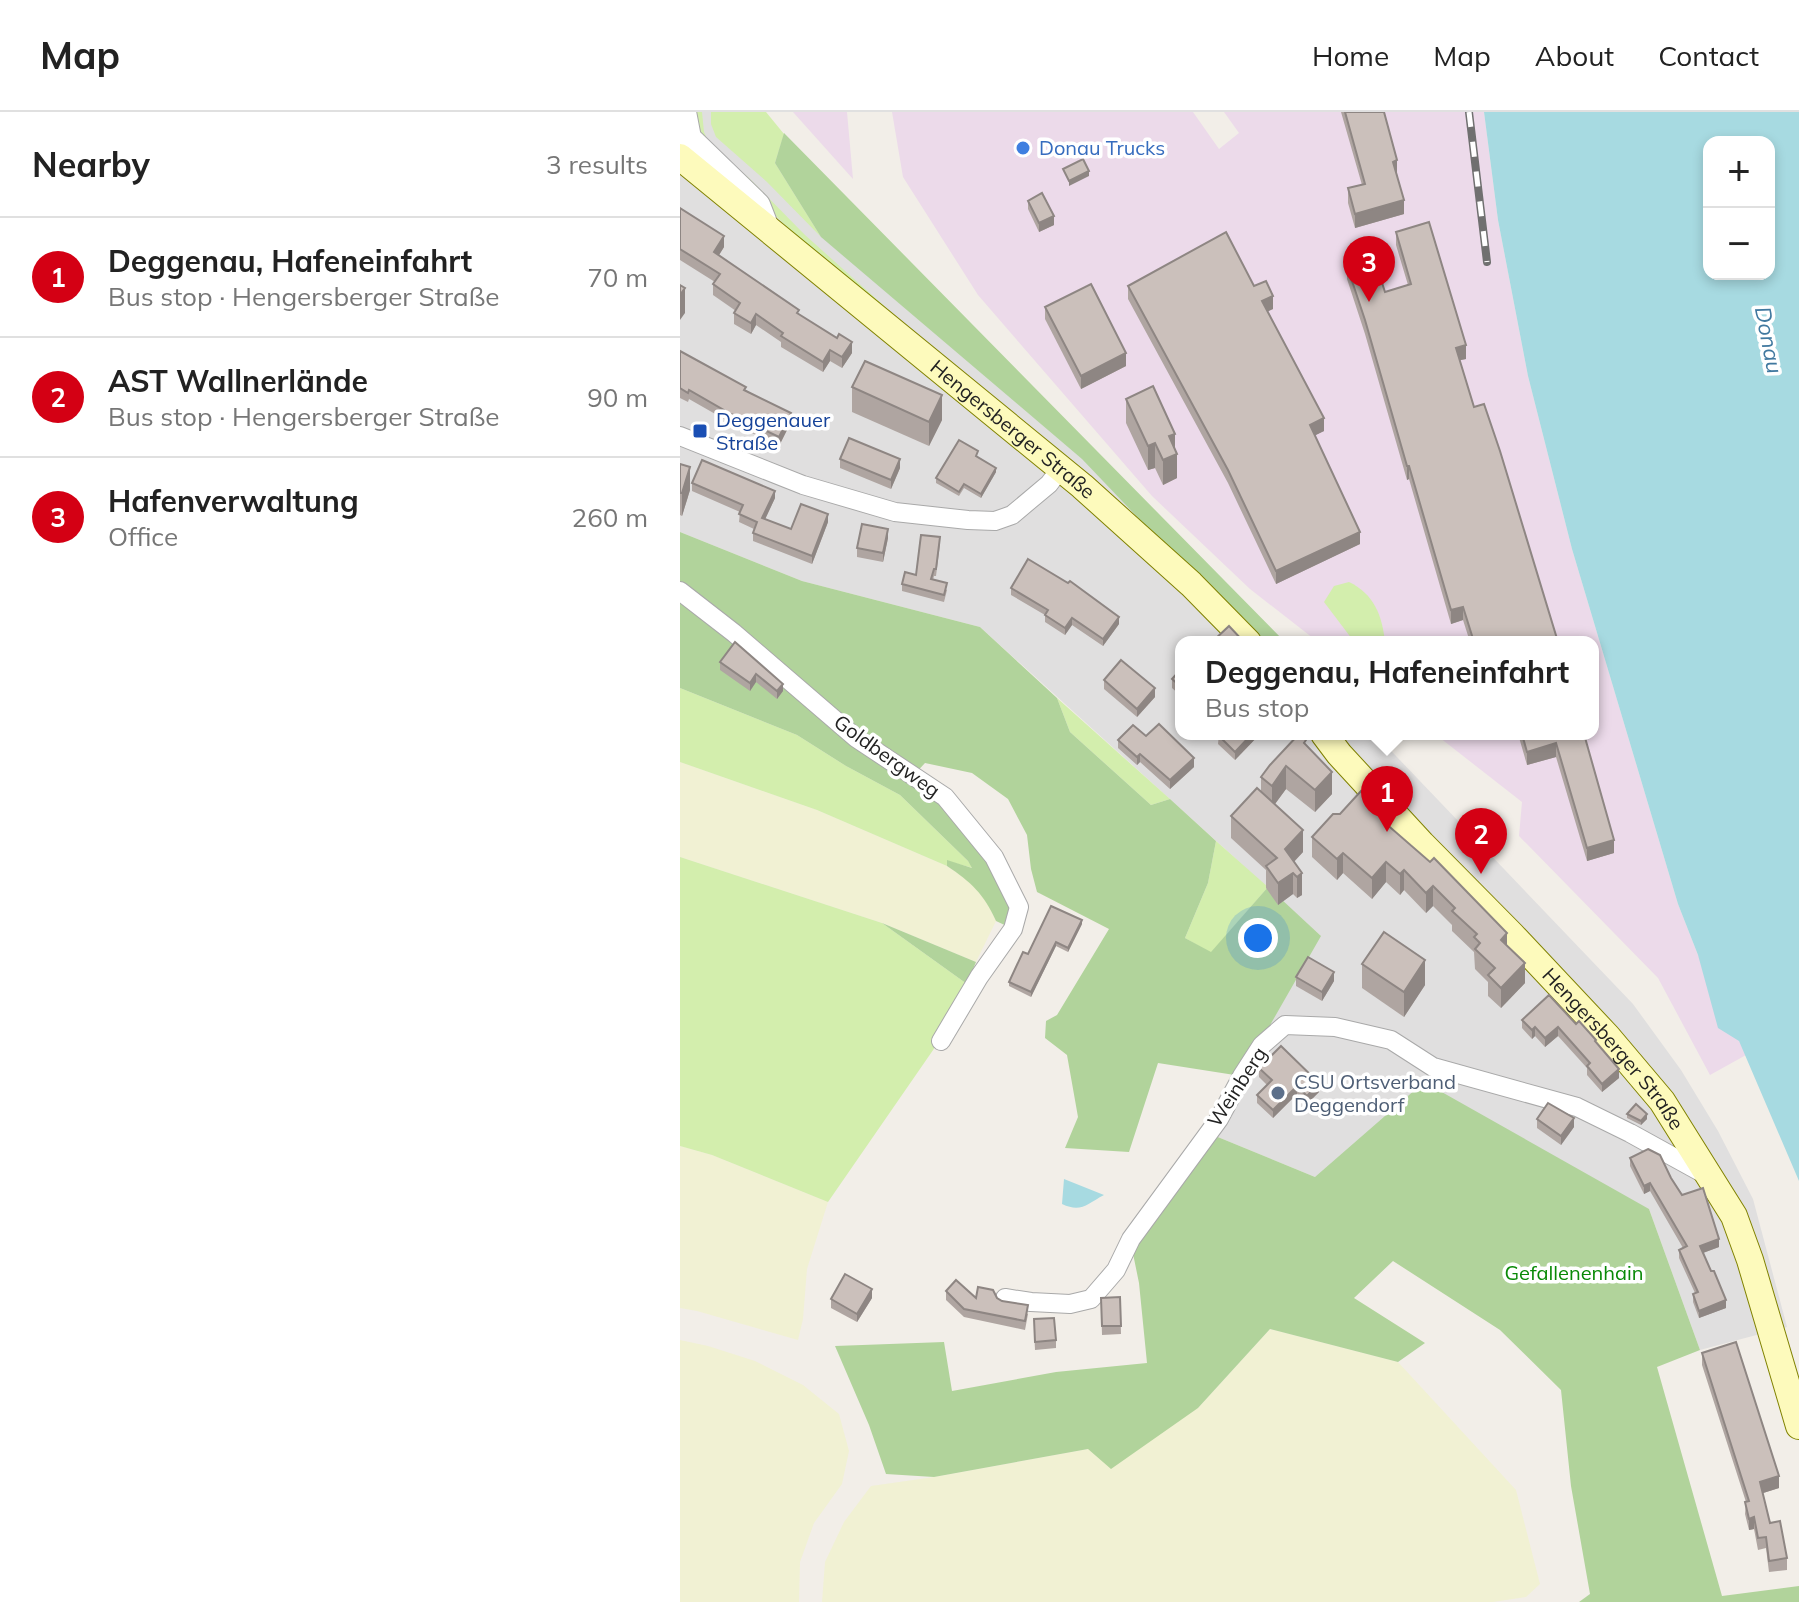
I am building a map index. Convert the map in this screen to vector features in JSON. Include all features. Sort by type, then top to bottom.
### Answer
[{"type":"main road","name":"Hengersberger Straße","points":[[680,157],[1061,468],[1188,581],[1242,636]]},
{"type":"main road","name":"Hengersberger Straße","points":[[1328,740],[1422,844],[1607,1036],[1662,1101],[1734,1216],[1799,1426]]},
{"type":"street","name":"Hengersberger Straße","points":[[684,112],[689,138],[758,205],[767,228]]},
{"type":"street","points":[[680,436],[803,485],[895,512],[968,520],[995,521],[1012,515],[1049,484],[1061,468]]},
{"type":"street","name":"Goldbergweg","points":[[680,591],[856,738],[945,797],[994,857],[1019,907],[1013,929],[979,977],[941,1041]]},
{"type":"street","name":"Weinberg","points":[[1005,1298],[1070,1304],[1091,1299],[1116,1270],[1131,1239],[1219,1119],[1262,1045],[1285,1025],[1335,1027],[1391,1040],[1433,1067],[1577,1107],[1711,1177]]},
{"type":"shaded area","points":[[680,112],[763,112],[940,300],[1277,636],[1175,636],[1175,740],[1381,740],[1633,1004],[1681,1070],[1718,1131],[1753,1199],[1787,1327],[1700,1350],[1649,1209],[1315,1177],[1208,1133],[1320,935],[980,627],[802,581],[680,532]]},
{"type":"shaded area","points":[[793,112],[847,112],[853,179]]},
{"type":"shaded area","points":[[892,112],[1193,112],[1219,149],[1239,133],[1224,112],[1484,112],[1498,220],[1528,376],[1572,549],[1598,636],[1310,636],[1250,589],[1152,496],[978,295],[903,177]]},
{"type":"shaded area","points":[[1599,639],[1678,904],[1698,955],[1746,1055],[1710,1075],[1658,978],[1519,836],[1522,802],[1443,740],[1599,740]]},
{"type":"green space","points":[[692,112],[702,112],[704,132],[715,150],[911,330],[793,233],[702,147]]},
{"type":"green space","points":[[711,112],[766,112],[784,134],[775,163],[821,237],[767,182],[716,137]]},
{"type":"green space","points":[[784,133],[1279,636],[1260,636],[1204,578],[1143,523],[1082,459],[821,237],[775,163]]},
{"type":"green space","points":[[680,532],[802,581],[980,627],[1057,698],[1070,732],[1151,805],[1170,799],[1216,841],[1208,883],[1185,938],[1211,952],[1268,887],[1321,936],[1241,1076],[1158,1063],[1129,1152],[1065,1148],[1078,1117],[1067,1055],[1045,1038],[1046,1021],[1057,1015],[1109,929],[1037,892],[1027,835],[1008,799],[972,773],[925,763],[912,777],[943,798],[1018,907],[1011,928],[996,921],[976,889],[947,866],[947,860],[972,868],[968,861],[900,795],[797,735],[680,688]]},
{"type":"green space","points":[[1349,582],[1365,593],[1375,606],[1384,636],[1350,636],[1324,602],[1334,586]]},
{"type":"green space","points":[[680,688],[797,735],[900,795],[973,868],[947,861],[947,866],[817,810],[680,762]]},
{"type":"green space","points":[[1057,698],[1170,799],[1151,805],[1070,732]]},
{"type":"green space","points":[[680,762],[817,810],[947,866],[967,879],[986,899],[996,921],[976,962],[882,923],[680,857]]},
{"type":"green space","points":[[1216,841],[1268,887],[1211,953],[1185,938],[1208,883]]},
{"type":"green space","points":[[680,857],[882,923],[967,984],[940,1040],[828,1202],[712,1155],[680,1146]]},
{"type":"green space","points":[[882,923],[976,962],[967,984]]},
{"type":"green space","name":"Gefallenenhain","points":[[1424,1082],[1649,1209],[1700,1350],[1657,1367],[1722,1596],[1799,1586],[1799,1602],[1579,1602],[1590,1594],[1571,1486],[1561,1390],[1500,1330],[1393,1261],[1354,1298],[1425,1343],[1398,1362],[1270,1329],[1198,1408],[1111,1469],[1088,1449],[934,1477],[886,1474],[835,1346],[944,1342],[952,1391],[1056,1372],[1147,1363],[1139,1283],[1130,1239],[1208,1133],[1315,1177]]},
{"type":"green space","points":[[680,1146],[712,1155],[828,1202],[807,1269],[798,1340],[680,1308]]},
{"type":"green space","points":[[1270,1329],[1398,1362],[1516,1490],[1540,1584],[1526,1597],[1493,1602],[822,1602],[825,1562],[844,1522],[871,1486],[1088,1449],[1198,1408]]},
{"type":"green space","points":[[680,1340],[755,1361],[803,1385],[839,1414],[849,1451],[842,1484],[814,1523],[800,1562],[799,1602],[680,1602]]},
{"type":"water","name":"Donau","points":[[1484,112],[1799,112],[1799,1181],[1739,1041],[1718,1028],[1572,549],[1528,376],[1498,220]]},
{"type":"water","points":[[1064,1179],[1104,1195],[1088,1204],[1069,1207],[1062,1204]]},
{"type":"building","points":[[1345,112],[1384,112],[1404,200],[1355,214],[1348,188],[1365,184]]},
{"type":"building","points":[[1083,159],[1089,171],[1069,181],[1063,169]]},
{"type":"building","points":[[1042,193],[1054,216],[1039,223],[1028,201]]},
{"type":"building","points":[[680,208],[724,236],[714,252],[799,310],[797,313],[837,338],[839,334],[852,342],[842,357],[830,350],[823,362],[781,336],[783,333],[756,314],[751,323],[734,313],[740,303],[713,284],[720,274],[680,249]]},
{"type":"building","points":[[1429,222],[1466,345],[1456,348],[1474,407],[1484,404],[1556,636],[1472,636],[1463,607],[1451,610],[1347,266],[1374,258],[1385,292],[1411,284],[1396,232]]},
{"type":"building","points":[[1226,232],[1254,286],[1266,281],[1273,296],[1262,301],[1324,418],[1310,425],[1360,532],[1276,571],[1228,470],[1128,286]]},
{"type":"building","points":[[1091,284],[1126,353],[1081,376],[1045,307]]},
{"type":"building","points":[[680,351],[746,387],[744,390],[791,413],[779,437],[680,388]]},
{"type":"building","points":[[865,361],[942,395],[929,422],[852,387]]},
{"type":"building","points":[[1153,386],[1175,434],[1169,436],[1177,454],[1163,460],[1155,443],[1148,446],[1126,399]]},
{"type":"building","points":[[849,438],[900,459],[891,480],[840,459]]},
{"type":"building","points":[[959,440],[978,451],[976,456],[996,468],[981,494],[964,484],[959,492],[936,478]]},
{"type":"building","points":[[702,460],[775,491],[762,518],[791,529],[801,504],[828,514],[812,556],[753,533],[757,522],[739,514],[743,505],[692,483]]},
{"type":"building","points":[[680,464],[690,467],[682,493],[680,493]]},
{"type":"building","points":[[862,524],[888,529],[883,553],[857,548]]},
{"type":"building","points":[[921,535],[940,537],[936,569],[931,579],[947,583],[944,595],[902,584],[905,572],[916,575]]},
{"type":"building","points":[[1028,559],[1068,583],[1070,581],[1119,617],[1103,639],[1072,618],[1065,628],[1045,615],[1048,610],[1011,588]]},
{"type":"building","points":[[1229,626],[1238,636],[1218,636]]},
{"type":"building","points":[[735,642],[783,684],[777,691],[756,674],[750,683],[720,662]]},
{"type":"building","points":[[1121,660],[1155,688],[1137,709],[1104,680]]},
{"type":"building","points":[[1159,724],[1194,758],[1170,780],[1118,740],[1133,725],[1146,736]]},
{"type":"building","points":[[1223,740],[1246,740],[1235,752]]},
{"type":"building","points":[[1293,740],[1306,740],[1304,743],[1332,772],[1315,790],[1286,766],[1272,786],[1261,777]]},
{"type":"building","points":[[1524,740],[1586,740],[1614,840],[1587,848],[1556,743],[1527,752]]},
{"type":"building","points":[[1257,788],[1303,830],[1285,849],[1302,873],[1297,877],[1293,873],[1278,883],[1266,866],[1277,858],[1231,816]]},
{"type":"building","points":[[1361,791],[1388,818],[1384,822],[1430,862],[1434,858],[1507,933],[1501,940],[1525,963],[1501,988],[1488,975],[1495,968],[1475,949],[1480,943],[1474,937],[1477,934],[1452,911],[1455,908],[1433,886],[1426,893],[1404,870],[1400,874],[1386,862],[1372,878],[1343,853],[1337,859],[1312,837]]},
{"type":"building","points":[[1051,906],[1082,920],[1068,948],[1056,942],[1031,992],[1009,982],[1023,952],[1028,954]]},
{"type":"building","points":[[1384,932],[1425,960],[1404,992],[1362,964]]},
{"type":"building","points":[[1308,957],[1334,972],[1322,992],[1296,977]]},
{"type":"building","points":[[1549,995],[1576,1024],[1579,1021],[1619,1069],[1602,1084],[1587,1066],[1590,1063],[1558,1027],[1545,1038],[1535,1027],[1532,1030],[1522,1020]]},
{"type":"building","points":[[1281,1046],[1319,1083],[1307,1096],[1297,1086],[1273,1110],[1257,1095],[1272,1080],[1259,1068]]},
{"type":"building","points":[[1548,1103],[1574,1118],[1561,1136],[1537,1119]]},
{"type":"building","points":[[1636,1104],[1647,1114],[1641,1121],[1627,1114]]},
{"type":"building","points":[[1648,1149],[1660,1155],[1682,1195],[1703,1188],[1719,1239],[1700,1246],[1726,1300],[1699,1311],[1693,1294],[1698,1292],[1679,1250],[1687,1246],[1650,1183],[1644,1186],[1630,1158]]},
{"type":"building","points":[[845,1274],[872,1289],[857,1314],[831,1299]]},
{"type":"building","points":[[956,1280],[976,1298],[978,1287],[993,1290],[1002,1301],[1028,1305],[1025,1321],[964,1309],[946,1291]]},
{"type":"building","points":[[1120,1297],[1121,1326],[1102,1326],[1101,1298]]},
{"type":"building","points":[[1054,1318],[1056,1340],[1035,1342],[1034,1319]]},
{"type":"building","points":[[1736,1342],[1779,1476],[1760,1482],[1770,1523],[1780,1521],[1787,1558],[1769,1561],[1766,1537],[1758,1538],[1754,1517],[1749,1519],[1745,1502],[1749,1501],[1702,1353]]},
{"type":"railway","points":[[1469,112],[1487,262]]},
{"type":"place","name":"Donau Trucks","points":[[1023,148]]},
{"type":"place","name":"Hafenverwaltung","points":[[1369,302]]},
{"type":"place","name":"Deggenauer Straße","points":[[700,431]]},
{"type":"place","name":"Deggenau, Hafeneinfahrt","points":[[1387,832]]},
{"type":"place","name":"AST Wallnerlände","points":[[1481,874]]},
{"type":"place","name":"CSU Ortsverband Deggendorf","points":[[1278,1093]]}]
